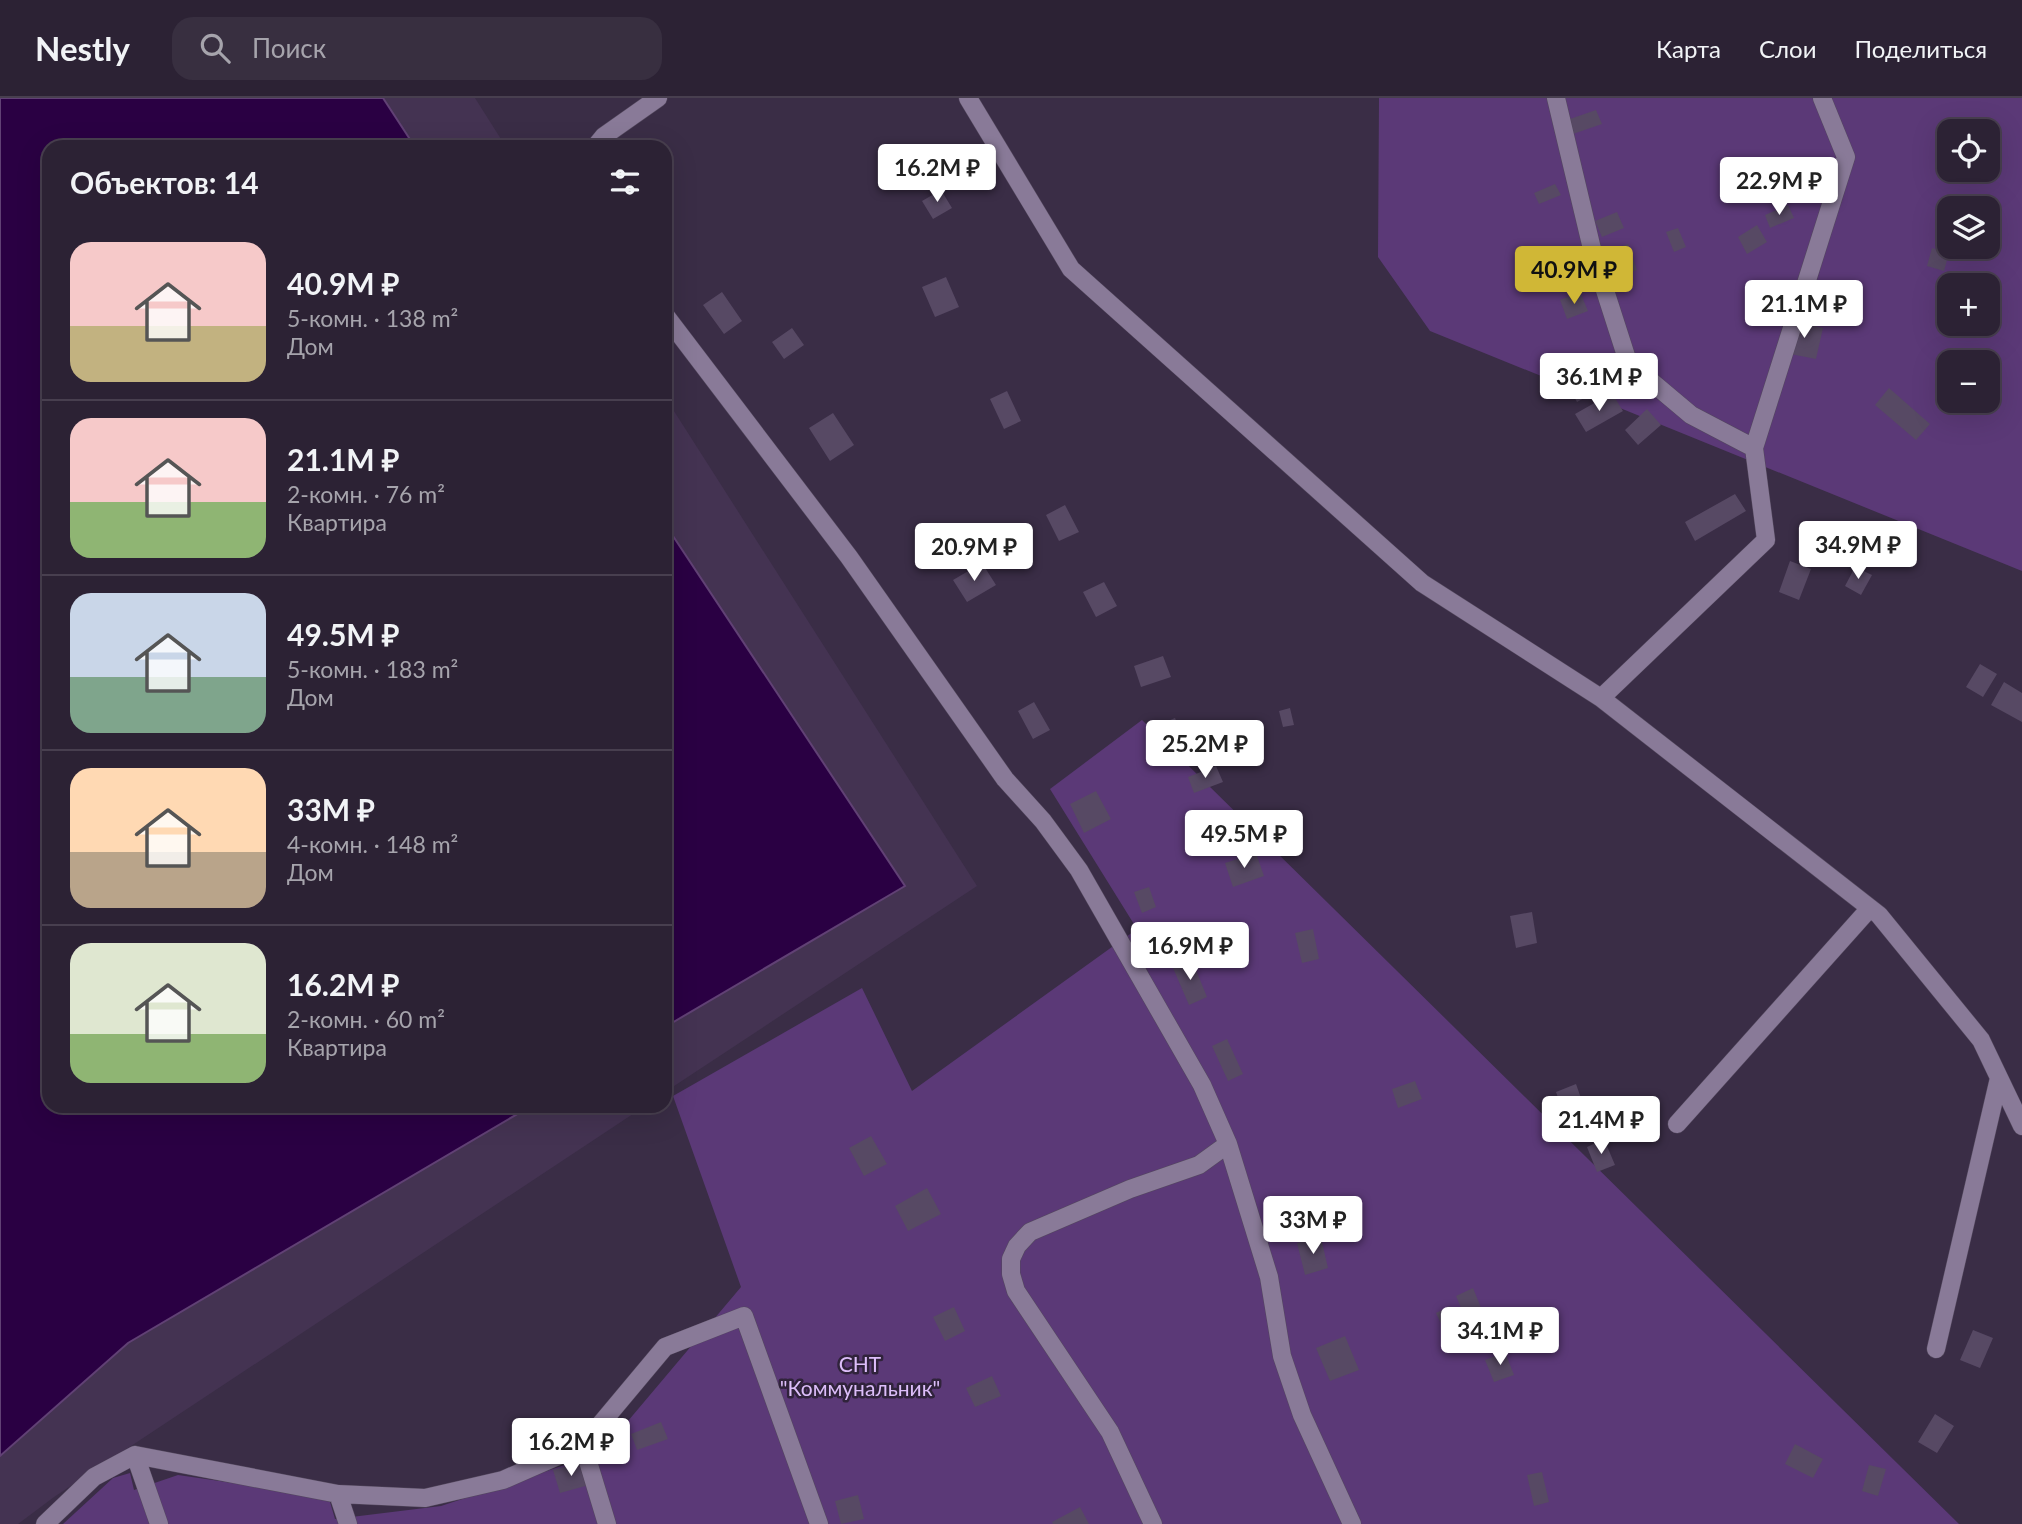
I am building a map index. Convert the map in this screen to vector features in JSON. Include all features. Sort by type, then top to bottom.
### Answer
[{"type":"lane","points":[[601,140],[658,98]]},
{"type":"lane","points":[[968,98],[1071,269],[1422,583],[1601,698],[1879,915],[1982,1040],[2022,1126]]},
{"type":"lane","points":[[1556,98],[1593,253],[1628,362],[1691,415],[1754,448]]},
{"type":"lane","points":[[1601,698],[1766,540],[1754,448],[1846,157],[1822,98]]},
{"type":"lane","points":[[672,324],[849,557],[1005,779],[1043,821],[1079,870],[1202,1085],[1228,1144],[1269,1277],[1282,1356],[1302,1415],[1352,1524]]},
{"type":"lane","points":[[1677,1124],[1870,908]]},
{"type":"lane","points":[[1936,1349],[1999,1078]]},
{"type":"lane","points":[[1153,1524],[1110,1432],[1016,1291],[1011,1274],[1011,1259],[1017,1246],[1030,1233],[1130,1189],[1199,1165],[1228,1144]]},
{"type":"lane","points":[[45,1524],[94,1477],[135,1455],[338,1494],[425,1498],[503,1480],[583,1445],[665,1347],[744,1316],[819,1524]]},
{"type":"lane","points":[[583,1445],[607,1524]]},
{"type":"lane","points":[[135,1455],[159,1524]]},
{"type":"lane","points":[[338,1494],[348,1524]]},
{"type":"shaded area","points":[[0,98],[475,98],[502,140],[42,140],[42,1113],[634,1113],[54,1497],[18,1524],[0,1524]]},
{"type":"shaded area","points":[[0,98],[383,98],[410,140],[42,140],[42,1113],[519,1113],[128,1343],[0,1456]]},
{"type":"shaded area","points":[[672,408],[977,886],[672,1087]]},
{"type":"shaded area","points":[[672,535],[905,886],[672,1023]]},
{"type":"green space","points":[[1379,98],[2022,98],[2022,571],[1430,331],[1378,257]]},
{"type":"green space","name":"СНТ \"Коммунальник\"","points":[[1142,720],[1959,1524],[63,1524],[113,1478],[130,1473],[134,1490],[178,1475],[318,1495],[330,1502],[335,1519],[441,1506],[601,1453],[741,1287],[673,1096],[862,988],[912,1091],[1137,929],[1050,789]]},
{"type":"building","points":[[1596,110],[1602,124],[1573,134],[1567,120]]},
{"type":"building","points":[[1555,184],[1561,195],[1539,204],[1534,193]]},
{"type":"building","points":[[941,190],[952,208],[933,219],[922,201]]},
{"type":"building","points":[[1788,205],[1794,218],[1770,228],[1765,215]]},
{"type":"building","points":[[1617,212],[1624,228],[1602,237],[1595,221]]},
{"type":"building","points":[[1757,225],[1767,242],[1747,254],[1738,237]]},
{"type":"building","points":[[1678,228],[1686,247],[1674,252],[1666,232]]},
{"type":"building","points":[[1628,244],[1637,270],[1605,281],[1595,256]]},
{"type":"building","points":[[1932,248],[1937,249],[1937,259],[1947,259],[1944,271],[1927,266]]},
{"type":"building","points":[[946,277],[959,307],[935,317],[922,287]]},
{"type":"building","points":[[722,292],[742,321],[724,334],[703,305]]},
{"type":"building","points":[[1580,292],[1588,311],[1567,319],[1560,300]]},
{"type":"building","points":[[1793,321],[1823,328],[1816,359],[1785,353]]},
{"type":"building","points":[[792,328],[804,345],[784,359],[772,342]]},
{"type":"building","points":[[1608,357],[1619,378],[1577,402],[1566,381]]},
{"type":"building","points":[[1936,375],[1937,405],[1935,405]]},
{"type":"building","points":[[1889,388],[1930,424],[1916,440],[1875,405]]},
{"type":"building","points":[[1007,391],[1021,421],[1004,429],[990,399]]},
{"type":"building","points":[[1612,393],[1623,411],[1586,432],[1575,414]]},
{"type":"building","points":[[1647,409],[1661,425],[1638,445],[1625,430]]},
{"type":"building","points":[[833,413],[854,445],[830,461],[809,428]]},
{"type":"building","points":[[1735,494],[1746,511],[1695,541],[1685,522]]},
{"type":"building","points":[[1065,505],[1079,532],[1059,541],[1046,515]]},
{"type":"building","points":[[1790,561],[1811,569],[1799,600],[1779,592]]},
{"type":"building","points":[[982,563],[996,585],[967,602],[953,580]]},
{"type":"building","points":[[1855,567],[1872,575],[1861,595],[1845,586]]},
{"type":"building","points":[[1104,582],[1117,606],[1096,617],[1083,592]]},
{"type":"building","points":[[1163,656],[1171,677],[1141,687],[1134,666]]},
{"type":"building","points":[[1980,664],[1997,674],[1983,697],[1966,687]]},
{"type":"building","points":[[2004,682],[2022,693],[2022,722],[1991,705]]},
{"type":"building","points":[[1034,702],[1050,730],[1033,739],[1018,711]]},
{"type":"building","points":[[1290,708],[1294,725],[1283,727],[1279,711]]},
{"type":"building","points":[[1175,718],[1187,747],[1168,755],[1156,726]]},
{"type":"building","points":[[1216,766],[1223,782],[1194,793],[1188,777]]},
{"type":"building","points":[[1096,791],[1111,819],[1084,833],[1070,804]]},
{"type":"building","points":[[1222,822],[1229,840],[1215,846],[1208,828]]},
{"type":"building","points":[[1256,853],[1264,876],[1233,887],[1225,863]]},
{"type":"building","points":[[1149,887],[1156,907],[1142,913],[1134,892]]},
{"type":"building","points":[[1532,912],[1537,943],[1516,948],[1510,916]]},
{"type":"building","points":[[1313,929],[1319,959],[1302,963],[1295,933]]},
{"type":"building","points":[[1192,960],[1207,997],[1189,1005],[1173,968]]},
{"type":"building","points":[[1227,1039],[1243,1074],[1228,1081],[1212,1046]]},
{"type":"building","points":[[1415,1081],[1422,1099],[1398,1108],[1392,1089]]},
{"type":"building","points":[[1576,1084],[1588,1118],[1568,1126],[1556,1092]]},
{"type":"building","points":[[871,1136],[887,1164],[864,1176],[849,1148]]},
{"type":"building","points":[[1604,1139],[1615,1165],[1597,1172],[1587,1147]]},
{"type":"building","points":[[927,1188],[941,1214],[908,1231],[895,1206]]},
{"type":"building","points":[[1321,1238],[1328,1268],[1305,1275],[1297,1243]]},
{"type":"building","points":[[1473,1288],[1482,1310],[1465,1317],[1456,1296]]},
{"type":"building","points":[[1450,1306],[1460,1327],[1446,1334],[1436,1313]]},
{"type":"building","points":[[954,1307],[965,1331],[945,1341],[933,1317]]},
{"type":"building","points":[[1973,1330],[1993,1338],[1980,1368],[1960,1360]]},
{"type":"building","points":[[1345,1336],[1359,1370],[1330,1381],[1316,1348]]},
{"type":"building","points":[[1505,1352],[1514,1375],[1494,1382],[1485,1360]]},
{"type":"building","points":[[992,1376],[1001,1396],[975,1407],[966,1388]]},
{"type":"building","points":[[1935,1414],[1954,1426],[1937,1453],[1918,1442]]},
{"type":"building","points":[[661,1422],[668,1439],[637,1450],[631,1434]]},
{"type":"building","points":[[1795,1444],[1823,1459],[1813,1478],[1785,1464]]},
{"type":"building","points":[[582,1462],[589,1485],[560,1493],[553,1470]]},
{"type":"building","points":[[1869,1465],[1886,1469],[1878,1496],[1862,1491]]},
{"type":"building","points":[[1542,1472],[1549,1502],[1534,1506],[1527,1475]]},
{"type":"building","points":[[858,1495],[864,1519],[841,1524],[835,1501]]},
{"type":"building","points":[[1080,1507],[1089,1524],[1053,1524],[1052,1522]]}]
